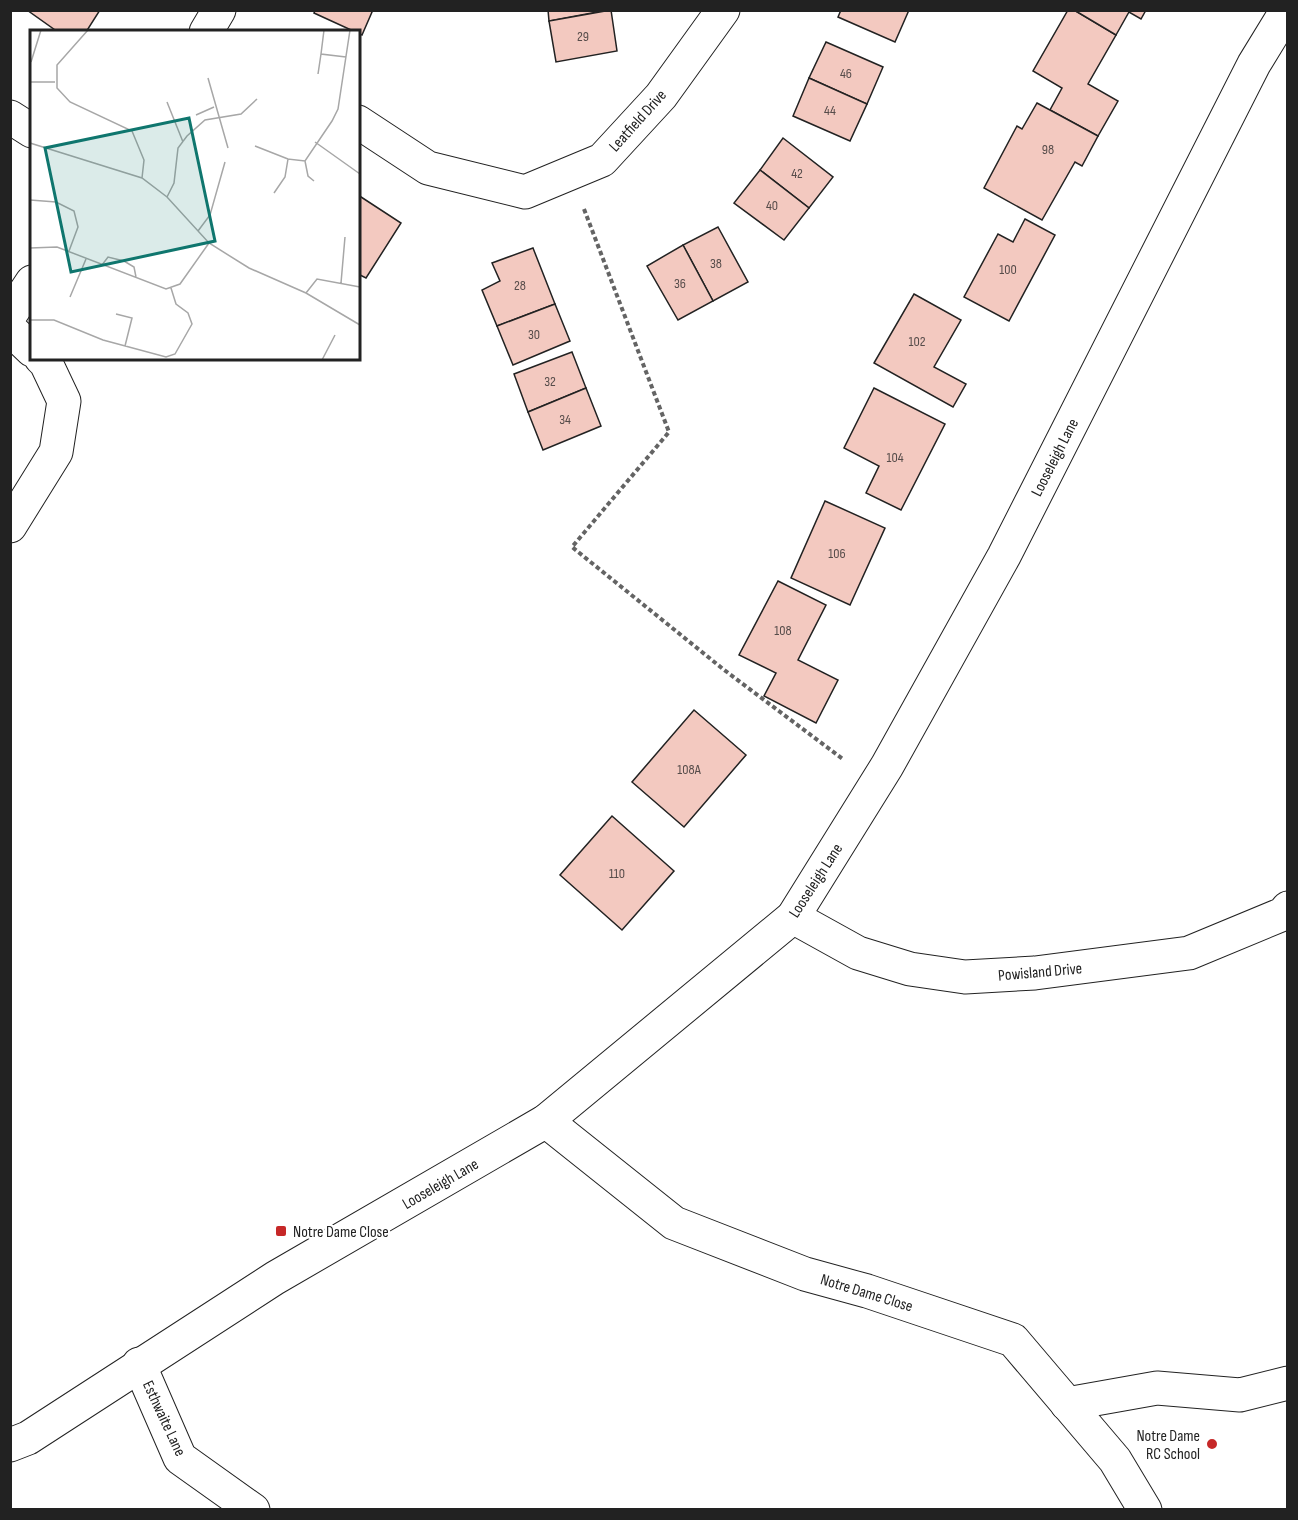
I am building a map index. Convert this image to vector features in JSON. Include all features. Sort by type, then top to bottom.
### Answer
[{"type":"street","name":"Leatfield Drive","points":[[360,123],[428,168],[525,192],[602,160],[661,96],[723,10]]},
{"type":"street","name":"Looseleigh Lane","points":[[10,1445],[28,1438],[275,1278],[546,1121],[793,917],[877,782],[1004,556],[1254,64],[1287,10]]},
{"type":"street","points":[[10,117],[30,130]]},
{"type":"street","points":[[10,315],[30,285]]},
{"type":"street","points":[[10,329],[30,348]]},
{"type":"street","points":[[10,526],[57,452],[64,401],[42,360]]},
{"type":"street","name":"Powisland Drive","points":[[793,917],[858,953],[910,969],[965,977],[1035,973],[1189,953],[1283,914],[1287,908]]},
{"type":"street","name":"Notre Dame Close","points":[[546,1121],[674,1223],[805,1274],[867,1291],[1013,1340],[1115,1460],[1145,1509]]},
{"type":"street","name":"Esthwaite Lane","points":[[139,1364],[180,1458],[253,1509]]},
{"type":"street","points":[[1067,1404],[1157,1388],[1240,1395],[1287,1383]]},
{"type":"path","points":[[570,173],[628,319],[669,432],[572,547],[723,669],[834,753],[877,782]]},
{"type":"building","points":[[27,10],[100,10],[87,30],[55,30]]},
{"type":"building","points":[[315,10],[369,10],[372,12],[362,35],[360,30],[351,30],[314,13]]},
{"type":"building","points":[[548,10],[608,10],[549,21]]},
{"type":"building","points":[[611,10],[617,51],[556,62],[549,21]]},
{"type":"building","points":[[841,10],[909,10],[895,42],[838,17]]},
{"type":"building","points":[[1068,10],[1074,10],[1116,35],[1088,84],[1118,101],[1098,136],[1050,110],[1062,88],[1033,71]]},
{"type":"building","points":[[1074,10],[1146,10],[1141,19],[1129,12],[1116,35]]},
{"type":"building","points":[[826,42],[883,67],[867,104],[809,78]]},
{"type":"building","points":[[809,78],[867,104],[850,141],[793,116]]},
{"type":"building","points":[[1037,103],[1098,136],[1082,166],[1075,162],[1042,220],[984,188],[1017,126],[1022,129]]},
{"type":"building","points":[[783,138],[833,177],[809,208],[760,170]]},
{"type":"building","points":[[760,170],[809,208],[784,240],[734,203]]},
{"type":"building","points":[[360,196],[401,223],[366,278],[360,275]]},
{"type":"building","points":[[1025,219],[1055,235],[1009,321],[964,297],[998,234],[1013,242]]},
{"type":"building","points":[[718,227],[748,282],[713,301],[683,245]]},
{"type":"building","points":[[683,245],[713,301],[678,320],[647,266]]},
{"type":"building","points":[[533,248],[555,304],[497,326],[482,290],[500,281],[492,263]]},
{"type":"building","points":[[914,294],[961,320],[934,367],[966,384],[953,407],[874,363]]},
{"type":"building","points":[[555,304],[570,341],[513,365],[497,326]]},
{"type":"building","points":[[572,352],[586,388],[528,412],[514,374]]},
{"type":"building","points":[[586,388],[601,426],[543,450],[528,412]]},
{"type":"building","points":[[874,388],[945,424],[901,510],[866,493],[879,466],[844,448]]},
{"type":"building","points":[[825,501],[885,528],[850,605],[791,578]]},
{"type":"building","points":[[778,581],[826,605],[798,660],[838,680],[816,723],[764,696],[776,673],[739,655]]},
{"type":"building","points":[[694,710],[746,755],[684,827],[632,782]]},
{"type":"building","points":[[612,816],[674,871],[622,930],[560,875]]},
{"type":"place","name":"Notre Dame Close","points":[[281,1231]]},
{"type":"place","name":"Notre Dame RC School","points":[[1212,1444]]}]
